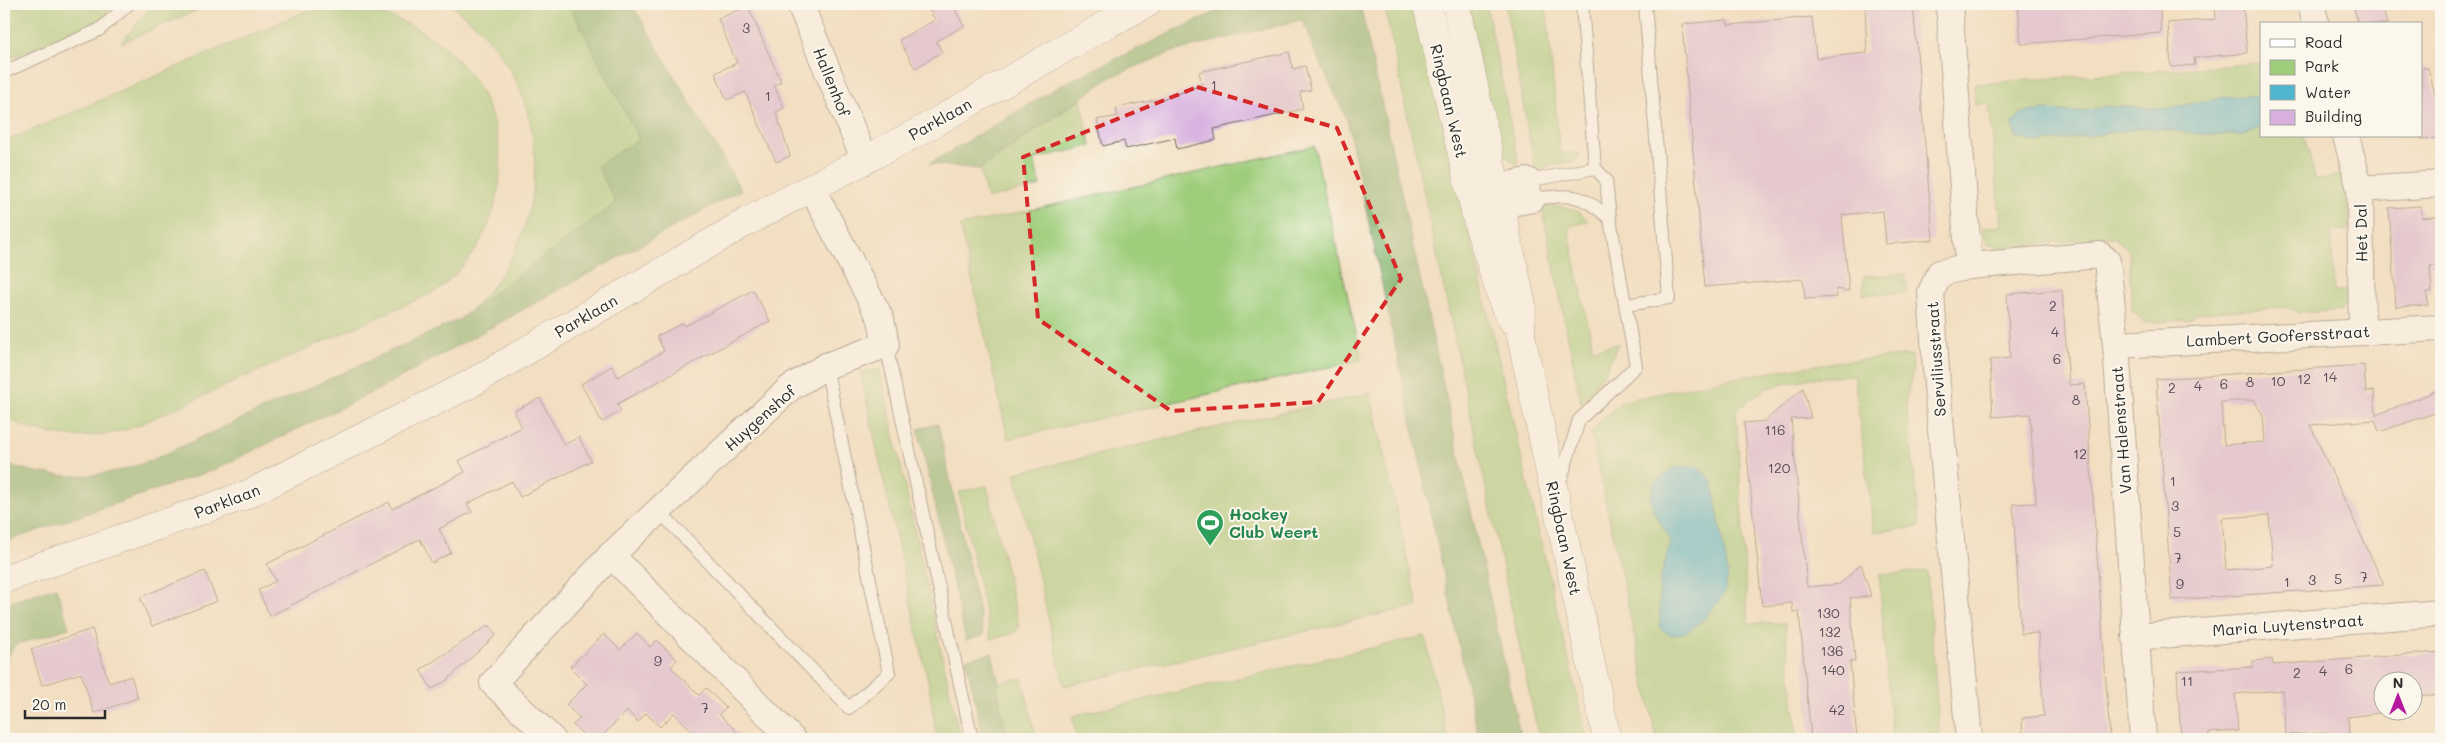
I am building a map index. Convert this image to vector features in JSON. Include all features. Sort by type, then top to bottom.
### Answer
[{"type":"street","name":"Hallenhof","points":[[800,4],[865,161]]},
{"type":"street","name":"Parklaan","points":[[4,579],[246,495],[468,385],[748,222],[922,130],[1109,23],[1146,4]]},
{"type":"street","name":"Ringbaan West","points":[[1427,4],[1478,224],[1504,304],[1521,336]]},
{"type":"street","name":"Ringbaan West","points":[[1456,4],[1522,306],[1521,336],[1607,739]]},
{"type":"street","points":[[1949,4],[1969,266]]},
{"type":"street","points":[[2311,4],[2316,22]]},
{"type":"street","name":"Het Dal","points":[[2347,138],[2360,189],[2362,332]]},
{"type":"street","points":[[2360,189],[2441,184]]},
{"type":"street","points":[[812,189],[881,319],[886,345]]},
{"type":"street","points":[[1472,197],[1499,196],[1530,190]]},
{"type":"street","name":"Van Halenstraat","points":[[1969,266],[2100,256],[2107,261],[2116,345],[2143,739]]},
{"type":"street","name":"Serviliusstraat","points":[[1969,266],[1940,273],[1931,292],[1937,384],[1969,739]]},
{"type":"street","name":"Lambert Goofersstraat","points":[[2116,345],[2441,328]]},
{"type":"street","name":"Huygenshof","points":[[552,739],[494,683],[611,555],[790,388],[826,366],[886,345]]},
{"type":"street","points":[[611,555],[792,739]]},
{"type":"street","name":"Maria Luytenstraat","points":[[2135,637],[2441,613]]},
{"type":"lane","points":[[4,72],[99,30],[129,4]]},
{"type":"lane","points":[[1555,498],[1579,420],[1636,366],[1610,219],[1606,180],[1595,168],[1582,4]]},
{"type":"lane","points":[[1626,305],[1669,298],[1645,4]]},
{"type":"lane","points":[[1530,190],[1595,168]]},
{"type":"lane","points":[[1530,190],[1572,194],[1593,203],[1610,219]]},
{"type":"lane","points":[[886,345],[972,739]]},
{"type":"lane","points":[[658,511],[848,708],[889,673],[826,366]]},
{"type":"highlighted area","points":[[1197,87],[1337,128],[1401,279],[1318,402],[1171,411],[1038,319],[1023,157]]},
{"type":"green space","points":[[4,4],[114,4],[103,19],[4,61]]},
{"type":"green space","points":[[152,4],[211,4],[121,43]]},
{"type":"green space","points":[[449,4],[569,4],[639,139],[616,203],[469,312],[500,276],[521,237],[532,195],[534,152],[527,110],[510,71],[484,35]]},
{"type":"green space","points":[[569,4],[632,4],[741,190],[379,389],[216,469],[4,542],[4,463],[42,473],[79,476],[117,471],[154,459],[458,320],[616,203],[597,166],[639,139]]},
{"type":"green space","points":[[1232,4],[1360,4],[1521,739],[1479,739],[1347,120],[1311,43],[1309,33],[1301,20],[1172,52],[1111,77],[980,169],[929,164],[1065,83]]},
{"type":"green space","points":[[1384,4],[1416,4],[1587,739],[1539,739]]},
{"type":"green space","points":[[1469,4],[1486,4],[1519,166],[1496,149]]},
{"type":"green space","points":[[1505,4],[1546,4],[1560,153],[1580,153],[1578,159],[1535,169]]},
{"type":"green space","points":[[339,8],[392,18],[436,41],[470,75],[491,116],[500,161],[494,208],[473,252],[436,291],[134,427],[101,435],[68,436],[36,430],[4,417],[4,142],[304,12]]},
{"type":"green space","points":[[2260,63],[2260,97],[2225,97],[2165,109],[2108,106],[2079,112],[2043,110],[2021,113],[2013,124],[2017,137],[2038,143],[2150,128],[2211,135],[2243,135],[2260,128],[2260,138],[2305,138],[2316,180],[2344,174],[2350,202],[2349,230],[2331,231],[2334,291],[2354,290],[2342,310],[2299,313],[2287,307],[2199,313],[2188,320],[2145,323],[2132,310],[2129,251],[2114,237],[1997,248],[1986,243],[1982,228],[2001,226],[1989,103],[1975,105],[1974,84]]},
{"type":"green space","points":[[1081,99],[1091,146],[1034,159],[1040,186],[987,199],[980,169]]},
{"type":"green space","points":[[1314,146],[1362,360],[1008,439],[960,226]]},
{"type":"green space","points":[[1542,207],[1573,209],[1588,221],[1568,227],[1593,349],[1618,344],[1605,372],[1581,403]]},
{"type":"green space","points":[[1905,274],[1907,292],[1863,295],[1864,276]]},
{"type":"green space","points":[[1912,355],[1913,371],[1906,400],[1920,527],[1874,532],[1854,375],[1811,378],[1766,388],[1736,410],[1748,623],[1785,623],[1797,739],[1657,739],[1591,434],[1602,419],[1623,401],[1734,378],[1835,362]]},
{"type":"green space","points":[[880,369],[960,739],[937,739],[929,686],[860,372]]},
{"type":"green space","points":[[1370,393],[1418,606],[1064,686],[1015,473]]},
{"type":"green space","points":[[938,424],[984,635],[966,641],[918,429]]},
{"type":"green space","points":[[987,486],[1019,626],[1015,633],[991,639],[959,492]]},
{"type":"green space","points":[[1927,571],[1940,739],[1892,739],[1879,575]]},
{"type":"green space","points":[[56,587],[69,628],[15,645],[4,663],[4,604]]},
{"type":"green space","points":[[1425,636],[1448,739],[1077,739],[1072,716]]},
{"type":"green space","points":[[992,653],[999,683],[996,684],[1007,739],[983,739],[966,659]]},
{"type":"green space","points":[[1022,678],[1036,737],[1052,734],[1053,739],[1007,739],[996,683]]},
{"type":"water","points":[[2225,97],[2260,97],[2260,127],[2243,135],[2211,135],[2150,128],[2038,143],[2016,137],[2013,124],[2021,113],[2043,110],[2079,112],[2108,106],[2165,109]]},
{"type":"water","points":[[1696,466],[1712,480],[1728,573],[1725,593],[1705,618],[1689,631],[1671,636],[1660,628],[1659,583],[1671,541],[1653,510],[1651,498],[1655,482],[1675,467]]},
{"type":"building","points":[[926,4],[952,4],[964,26],[936,41],[942,52],[915,68],[899,40],[935,20]]},
{"type":"building","points":[[1865,4],[1913,4],[1933,240],[1886,244],[1883,211],[1842,215],[1849,291],[1836,289],[1837,297],[1805,299],[1803,279],[1705,287],[1682,24],[1727,20],[1728,25],[1812,17],[1816,58],[1867,53]]},
{"type":"building","points":[[2018,4],[2160,4],[2161,33],[2021,44]]},
{"type":"building","points":[[2215,4],[2243,4],[2247,53],[2194,58],[2195,65],[2171,67],[2168,23],[2216,19]]},
{"type":"building","points":[[2353,4],[2382,4],[2386,22],[2358,22]]},
{"type":"building","points":[[748,6],[781,82],[774,85],[784,108],[776,112],[790,156],[776,162],[745,92],[727,100],[715,73],[737,63],[718,19]]},
{"type":"building","points":[[1289,52],[1293,69],[1305,66],[1311,90],[1300,92],[1303,109],[1214,129],[1216,140],[1177,149],[1175,138],[1126,149],[1124,141],[1103,146],[1097,120],[1118,116],[1116,108],[1169,97],[1202,84],[1199,72]]},
{"type":"building","points":[[2422,68],[2428,68],[2441,116],[2441,138],[2421,139]]},
{"type":"building","points":[[2421,206],[2422,218],[2441,216],[2441,266],[2430,266],[2432,292],[2427,292],[2428,305],[2396,307],[2389,208]]},
{"type":"building","points":[[753,290],[770,321],[617,404],[621,411],[602,422],[581,384],[612,366],[618,377],[664,351],[657,336],[683,323],[685,326]]},
{"type":"building","points":[[2062,290],[2069,385],[2085,384],[2110,739],[2023,739],[2022,718],[2044,716],[2038,633],[2021,634],[2013,504],[2036,503],[2030,414],[1993,417],[1990,360],[2010,358],[2007,294]]},
{"type":"building","points":[[2364,365],[2366,392],[2374,391],[2376,415],[2441,389],[2441,411],[2379,432],[2375,420],[2310,425],[2384,585],[2172,600],[2156,379]],"holes":[[[2254,400],[2263,415],[2265,442],[2224,445],[2221,402]],[[2269,515],[2273,566],[2226,570],[2222,518]]]},
{"type":"building","points":[[1803,388],[1811,418],[1791,419],[1807,587],[1840,584],[1861,564],[1871,596],[1850,598],[1855,661],[1850,662],[1857,739],[1811,739],[1799,611],[1793,612],[1792,603],[1762,606],[1744,423],[1765,421]]},
{"type":"building","points":[[540,398],[564,445],[579,437],[591,461],[520,497],[512,481],[467,504],[472,512],[439,529],[451,553],[432,563],[420,539],[270,616],[258,590],[276,581],[267,564],[389,502],[392,509],[465,472],[459,461],[522,427],[514,411]]},
{"type":"building","points":[[205,571],[217,601],[152,626],[140,597]]},
{"type":"building","points":[[489,625],[496,635],[446,681],[432,689],[420,670]]},
{"type":"building","points":[[92,629],[109,683],[131,676],[138,698],[94,713],[81,673],[42,685],[31,649]]},
{"type":"building","points":[[637,633],[650,647],[657,640],[677,660],[671,667],[699,695],[706,688],[726,708],[719,714],[744,739],[700,739],[674,713],[660,727],[646,713],[638,722],[627,711],[599,739],[588,739],[573,725],[580,718],[566,705],[587,684],[570,667],[604,634],[620,650]]},
{"type":"building","points":[[2441,652],[2441,694],[2422,696],[2422,670],[2372,670],[2372,714],[2348,717],[2349,734],[2327,738],[2327,733],[2286,735],[2282,690],[2235,694],[2238,731],[2209,733],[2209,739],[2181,739],[2177,671],[2253,667],[2253,661],[2272,659],[2273,665]]},
{"type":"place","name":"Hockey Club Weert","points":[[1210,547]]}]
